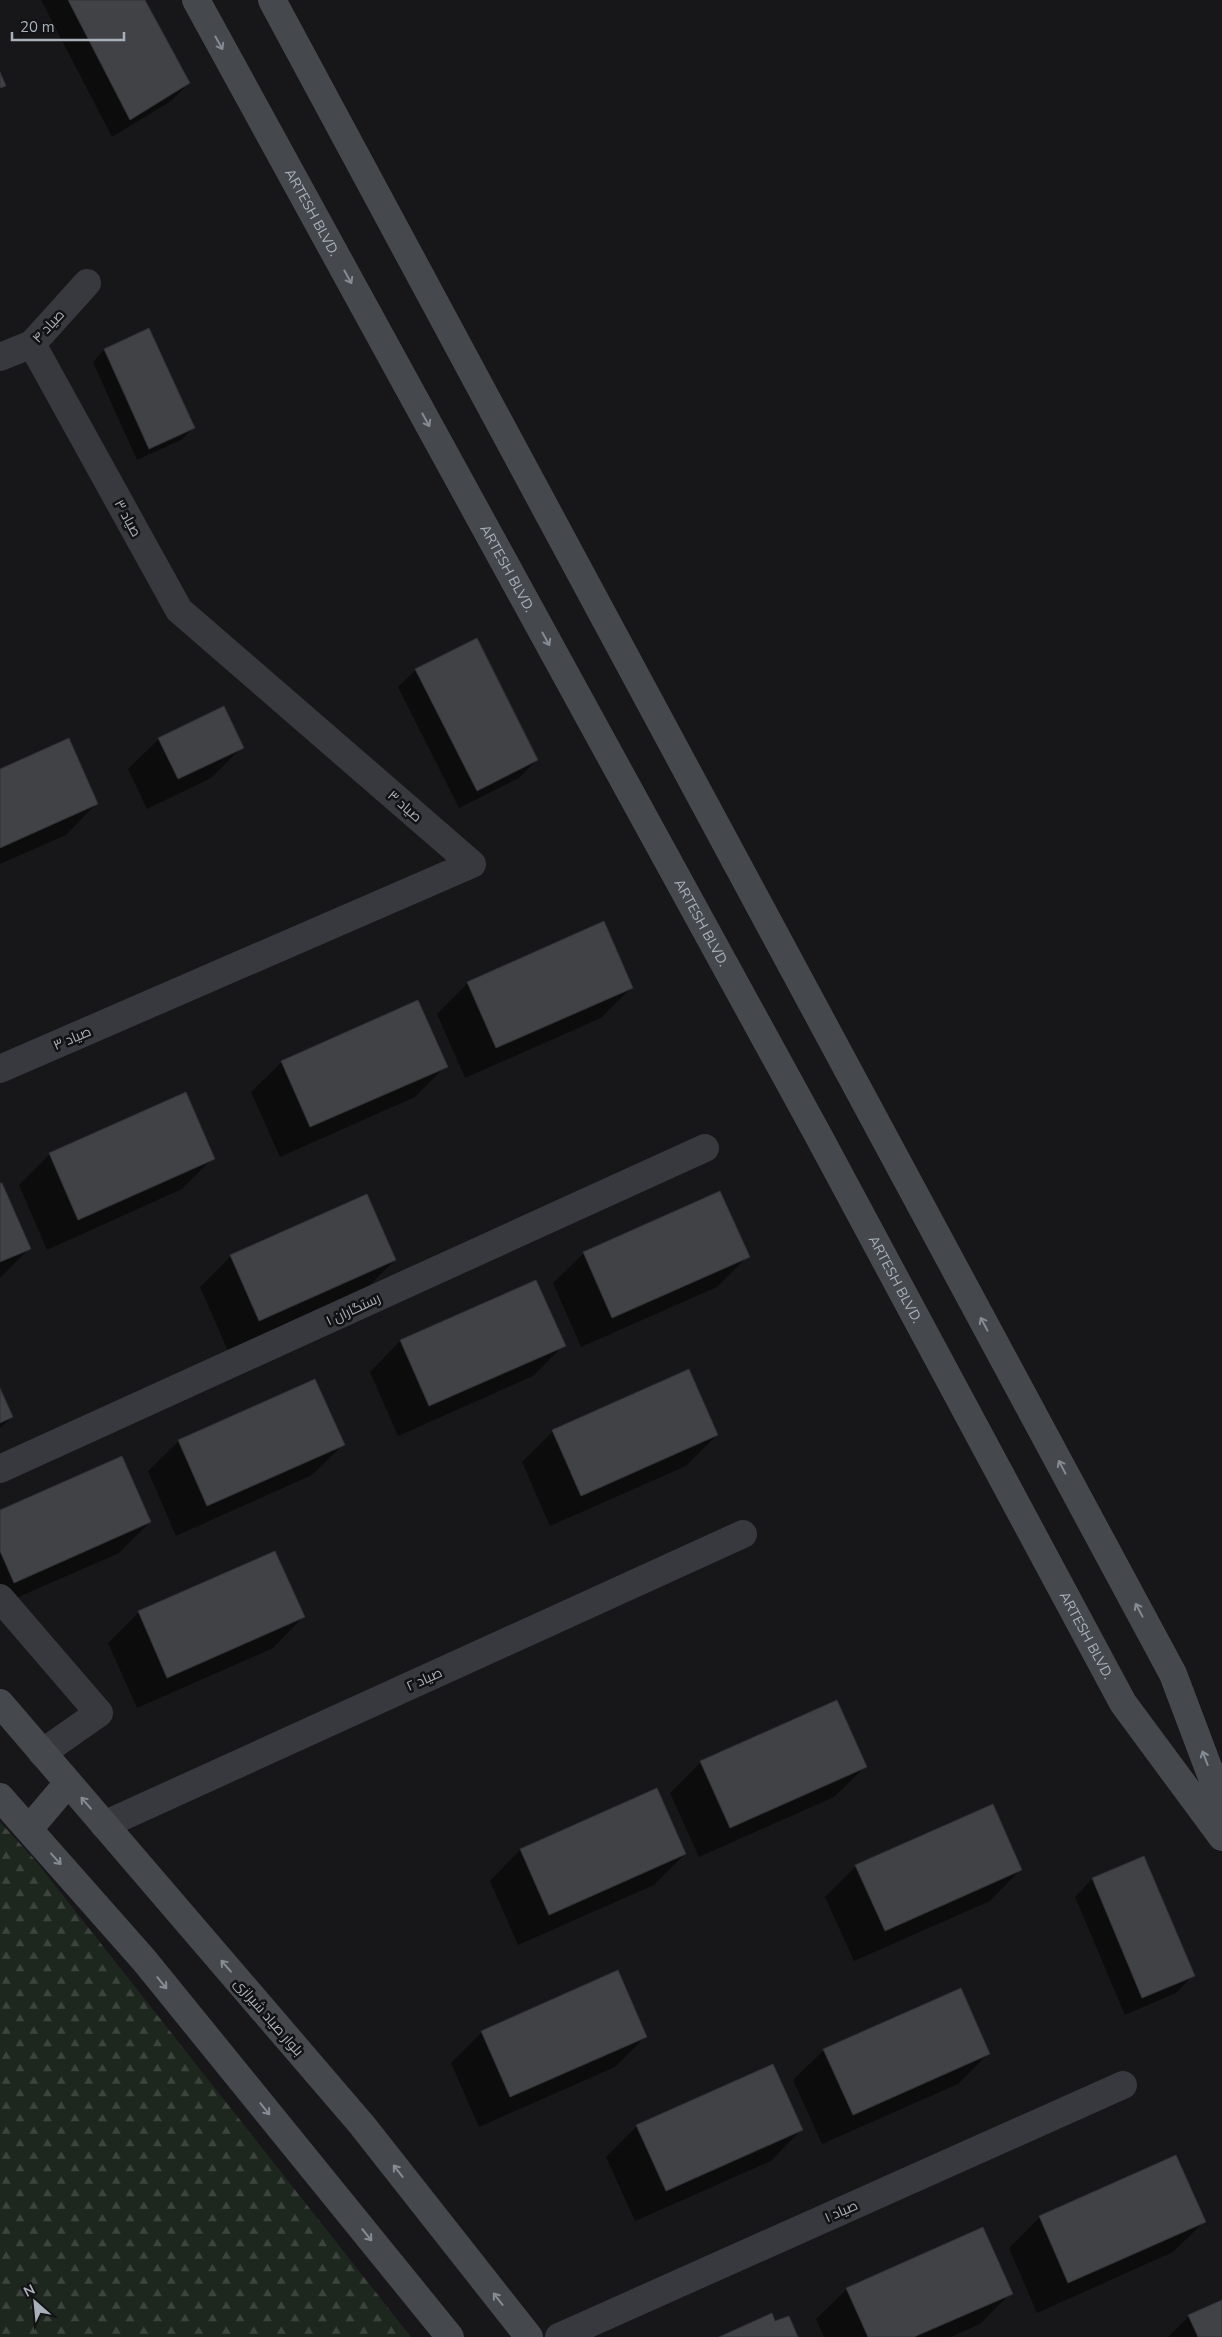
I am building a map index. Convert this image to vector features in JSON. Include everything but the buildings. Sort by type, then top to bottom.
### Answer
[{"type":"main road","name":"ARTESH BLVD.","points":[[196,0],[817,1132],[1123,1703],[1222,1837]]},
{"type":"main road","points":[[272,0],[1173,1674],[1222,1804]]},
{"type":"main road","name":"بلوار صیاد شیرازی","points":[[0,1703],[362,2126],[529,2337]]},
{"type":"main road","points":[[29,1829],[68,1783]]},
{"type":"main road","points":[[0,1797],[144,1960],[450,2337]]},
{"type":"street","name":"صیاد ۴","points":[[0,357],[32,344],[87,283]]},
{"type":"street","name":"صیاد ۳","points":[[0,1069],[472,864],[179,610],[32,344]]},
{"type":"street","name":"رستگاران ۱","points":[[0,1469],[705,1148]]},
{"type":"street","name":"صیاد ۲","points":[[104,1825],[743,1534]]},
{"type":"street","points":[[0,1598],[99,1713],[42,1753]]},
{"type":"street","name":"صیاد ۱","points":[[559,2337],[1123,2085]]},
{"type":"green space","points":[[0,1822],[35,1860],[411,2337],[0,2337]]}]
